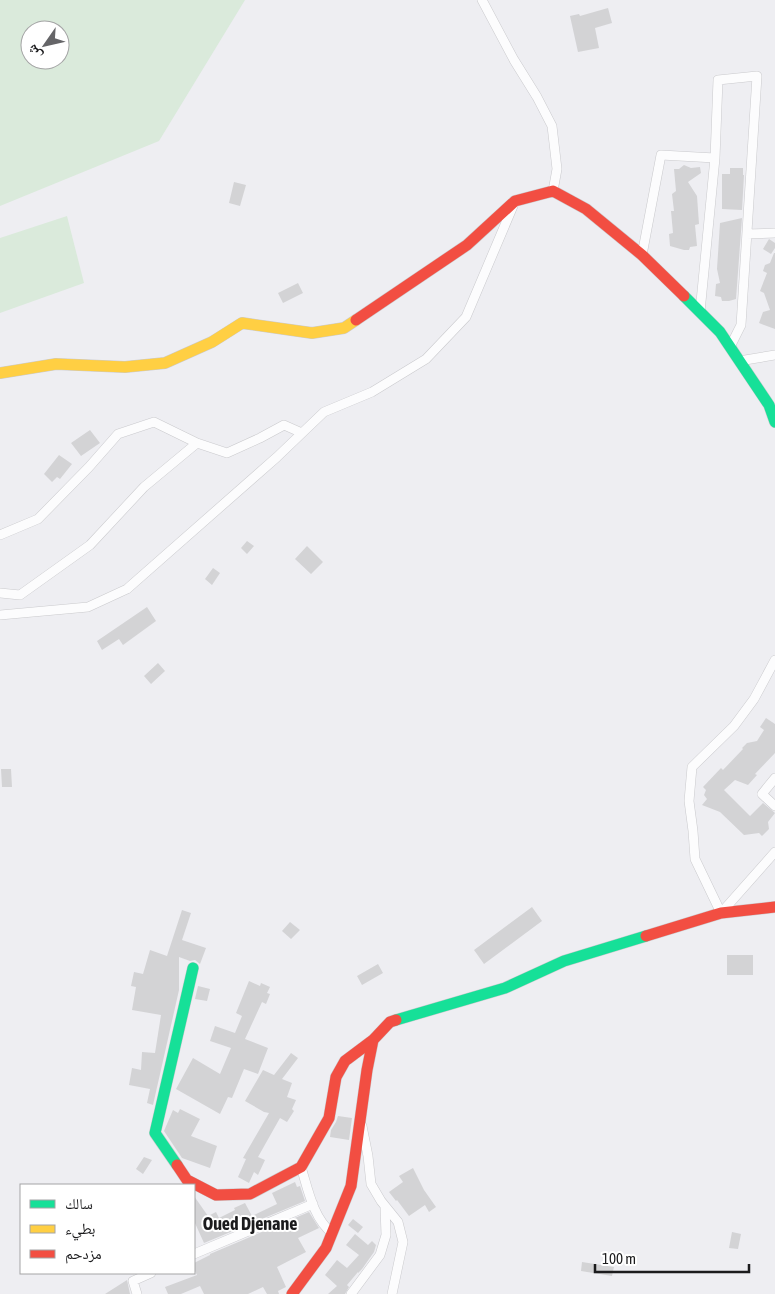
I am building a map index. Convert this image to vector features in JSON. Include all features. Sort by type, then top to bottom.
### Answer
[{"type":"street","points":[[482,0],[552,126],[557,168],[553,191]]},
{"type":"street","points":[[700,312],[715,158],[718,80],[757,76],[741,325],[730,347]]},
{"type":"street","points":[[642,255],[661,155],[715,158]]},
{"type":"street","points":[[0,373],[56,364],[125,367],[165,363],[212,342],[242,323],[312,333],[344,328],[468,245],[515,201],[553,191],[586,209],[642,255],[720,332],[769,405],[775,422]]},
{"type":"street","points":[[0,616],[88,607],[127,589],[277,458],[324,412],[372,392],[426,359],[466,318],[515,201]]},
{"type":"street","points":[[747,234],[775,233]]},
{"type":"street","points":[[739,361],[775,355]]},
{"type":"street","points":[[0,536],[38,519],[90,467],[118,434],[154,422],[197,443],[227,453],[284,425],[302,433]]},
{"type":"street","points":[[0,593],[20,595],[90,545],[144,487],[197,443]]},
{"type":"street","points":[[721,913],[695,859],[689,801],[692,768],[734,726],[754,699],[775,660]]},
{"type":"street","points":[[775,778],[762,794],[775,806]]},
{"type":"street","points":[[721,913],[775,852]]},
{"type":"street","points":[[195,1184],[216,1196],[250,1194],[301,1167],[328,1118],[336,1077],[345,1061],[373,1040],[390,1022],[505,988],[564,961],[721,913],[775,907]]},
{"type":"street","points":[[193,968],[155,1133],[187,1180],[194,1184]]},
{"type":"street","points":[[292,1294],[326,1248],[351,1186],[373,1040]]},
{"type":"street","points":[[360,1118],[372,1184],[381,1201],[398,1222],[403,1242],[392,1294]]},
{"type":"street","points":[[301,1167],[313,1204],[325,1227],[332,1233]]},
{"type":"street","points":[[195,1254],[313,1204]]},
{"type":"street","points":[[351,1294],[380,1255],[386,1235],[385,1206]]},
{"type":"street","points":[[137,1294],[133,1281],[149,1274]]},
{"type":"green space","points":[[0,0],[245,0],[159,141],[0,206]]},
{"type":"green space","points":[[67,216],[84,283],[0,313],[0,238]]},
{"type":"building","points":[[608,8],[612,23],[595,28],[599,48],[578,52],[570,16],[579,14],[580,16]]},
{"type":"building","points":[[684,165],[691,168],[700,167],[701,173],[688,182],[697,196],[699,224],[695,225],[697,246],[690,247],[689,250],[670,246],[669,234],[673,233],[671,211],[674,211],[672,194],[676,191],[674,169],[679,169]]},
{"type":"building","points":[[730,168],[743,168],[742,210],[722,209],[722,174],[730,174]]},
{"type":"building","points":[[234,182],[246,185],[240,206],[229,203]]},
{"type":"building","points":[[742,218],[736,299],[722,301],[721,297],[715,296],[716,284],[720,283],[717,269],[720,223]]},
{"type":"building","points":[[769,239],[775,243],[775,248],[771,254],[763,249]]},
{"type":"building","points":[[774,253],[775,329],[759,323],[763,312],[770,310],[764,293],[760,291],[767,273],[763,271],[765,265],[770,263]]},
{"type":"building","points":[[298,283],[303,293],[283,303],[278,293]]},
{"type":"building","points":[[90,430],[100,443],[81,456],[71,443]]},
{"type":"building","points":[[59,455],[72,464],[60,479],[57,477],[52,482],[44,474]]},
{"type":"building","points":[[247,541],[254,546],[247,554],[241,548]]},
{"type":"building","points":[[307,546],[323,562],[311,574],[295,559]]},
{"type":"building","points":[[213,568],[220,573],[212,585],[205,579]]},
{"type":"building","points":[[147,607],[156,621],[123,645],[119,639],[102,650],[97,641]]},
{"type":"building","points":[[158,663],[165,671],[151,684],[144,676]]},
{"type":"building","points":[[766,718],[775,724],[775,753],[755,774],[757,775],[748,785],[735,780],[724,790],[750,816],[763,803],[775,813],[768,822],[769,829],[762,836],[759,833],[744,835],[720,812],[702,805],[707,799],[704,795],[706,790],[703,787],[721,768],[723,770],[747,743],[757,741],[764,730],[760,727]]},
{"type":"building","points":[[1,769],[11,769],[12,787],[2,787]]},
{"type":"building","points":[[532,907],[542,921],[484,964],[474,950]]},
{"type":"building","points":[[182,910],[191,913],[182,940],[206,948],[200,964],[195,960],[190,961],[179,957],[179,990],[153,1105],[147,1103],[150,1089],[129,1085],[132,1068],[141,1070],[142,1052],[155,1053],[161,1015],[132,1010],[136,987],[131,986],[134,972],[143,974],[150,950],[167,956]]},
{"type":"building","points":[[290,922],[300,930],[291,939],[282,931]]},
{"type":"building","points":[[727,955],[753,955],[753,975],[727,975]]},
{"type":"building","points":[[378,964],[383,973],[362,985],[357,976]]},
{"type":"building","points":[[249,981],[260,986],[261,983],[270,987],[267,993],[270,994],[266,1004],[262,1002],[245,1039],[268,1048],[258,1074],[244,1069],[232,1098],[228,1097],[220,1114],[176,1089],[193,1058],[220,1074],[231,1048],[210,1041],[215,1026],[235,1033],[242,1016],[236,1013]]},
{"type":"building","points":[[198,986],[210,989],[207,1001],[195,999]]},
{"type":"building","points":[[291,1053],[298,1058],[282,1079],[292,1083],[287,1097],[296,1100],[292,1109],[294,1111],[287,1122],[280,1118],[258,1157],[265,1160],[258,1175],[254,1172],[249,1183],[238,1177],[246,1159],[243,1158],[269,1113],[245,1101],[263,1070],[274,1075]]},
{"type":"building","points":[[180,1109],[200,1119],[191,1136],[217,1146],[210,1168],[182,1158],[164,1131],[173,1110],[178,1113]]},
{"type":"building","points":[[338,1116],[352,1118],[349,1140],[330,1137],[331,1130]]},
{"type":"building","points":[[144,1157],[152,1160],[143,1174],[136,1169]]},
{"type":"building","points":[[413,1168],[424,1190],[436,1207],[429,1212],[425,1205],[409,1216],[389,1192],[403,1182],[399,1176]]},
{"type":"building","points":[[295,1182],[297,1187],[300,1186],[305,1201],[204,1243],[195,1223],[195,1197],[208,1216],[216,1212],[219,1218],[245,1203],[252,1216],[277,1204],[272,1193]]},
{"type":"building","points":[[309,1212],[319,1228],[298,1238],[306,1252],[277,1267],[286,1287],[278,1291],[279,1294],[267,1294],[263,1287],[248,1294],[204,1294],[200,1286],[181,1294],[168,1294],[165,1287],[197,1275],[195,1262],[210,1254]]},
{"type":"building","points":[[353,1219],[363,1227],[358,1233],[348,1225]]},
{"type":"building","points":[[732,1232],[741,1234],[738,1249],[729,1248]]},
{"type":"building","points":[[355,1234],[368,1245],[372,1241],[376,1245],[374,1252],[347,1285],[349,1287],[345,1294],[328,1294],[337,1286],[325,1275],[337,1260],[347,1268],[359,1255],[346,1245]]},
{"type":"building","points":[[582,1262],[614,1267],[612,1276],[581,1271]]},
{"type":"building","points":[[127,1280],[130,1294],[105,1294]]},
{"type":"traffic: fast","points":[[684,296],[720,332],[769,405],[775,422]]},
{"type":"traffic: fast","points":[[396,1020],[505,988],[564,961],[646,936]]},
{"type":"traffic: fast","points":[[177,1165],[155,1133],[193,968]]},
{"type":"traffic: slow","points":[[0,373],[56,364],[125,367],[165,363],[212,342],[242,323],[312,333],[344,328],[356,320]]},
{"type":"traffic: jam","points":[[356,320],[467,245],[515,201],[553,191],[586,209],[642,255],[684,296]]},
{"type":"traffic: jam","points":[[646,936],[721,913],[775,907]]},
{"type":"traffic: jam","points":[[292,1294],[326,1248],[351,1186],[373,1040],[390,1022],[396,1020]]},
{"type":"traffic: jam","points":[[195,1184],[216,1195],[250,1194],[301,1167],[329,1118],[336,1077],[345,1061],[373,1040]]},
{"type":"traffic: jam","points":[[177,1165],[187,1180],[195,1184]]},
{"type":"district","name":"Oued Djenane","points":[[250,1223]]}]
